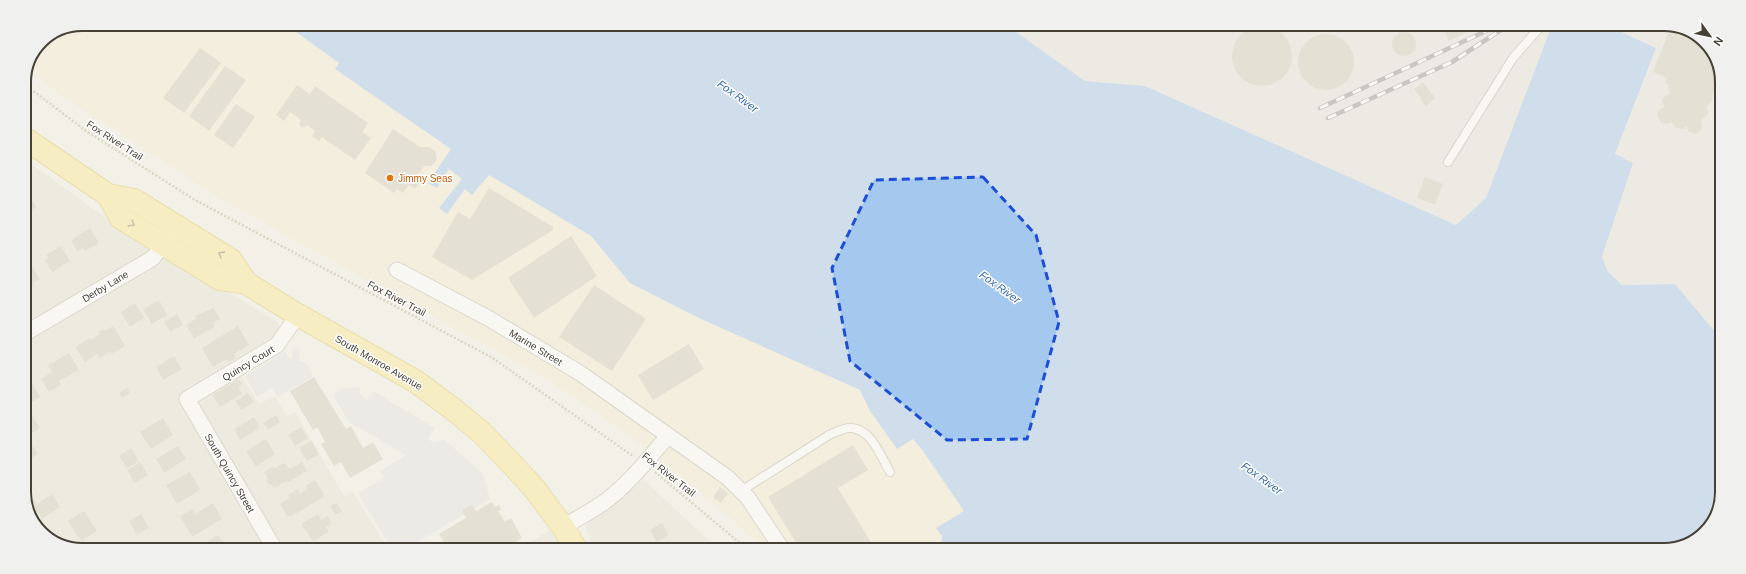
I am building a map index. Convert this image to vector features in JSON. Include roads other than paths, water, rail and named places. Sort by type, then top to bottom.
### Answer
[{"type":"main road","name":"South Monroe Avenue","points":[[31,143],[108,195],[134,200],[231,260],[246,283]]},
{"type":"main road","name":"South Monroe Avenue","points":[[108,195],[121,218],[220,279],[246,283],[298,315],[414,381],[453,409],[482,433],[534,488],[563,527],[572,543]]},
{"type":"street","name":"Derby Lane","points":[[31,330],[153,258],[176,226]]},
{"type":"street","name":"Marine Street","points":[[397,270],[488,318],[580,373],[728,478],[748,498],[778,543]]},
{"type":"street","name":"Quincy Court","points":[[187,399],[277,345],[298,315]]},
{"type":"street","name":"South Quincy Street","points":[[187,399],[271,543]]},
{"type":"street","points":[[563,527],[603,503],[621,488],[668,436]]},
{"type":"lane","points":[[1448,162],[1513,58],[1537,31]]},
{"type":"lane","points":[[741,491],[828,435],[841,429],[852,427],[864,432],[870,437],[890,472]]},
{"type":"water","name":"Fox River","points":[[295,31],[1014,31],[1085,81],[1145,86],[1456,225],[1486,198],[1550,31],[1619,31],[1656,48],[1615,154],[1633,163],[1602,257],[1608,272],[1622,285],[1675,284],[1715,332],[1715,498],[1713,505],[1710,514],[1700,528],[1686,538],[1670,543],[941,543],[942,536],[936,528],[964,511],[923,451],[913,439],[897,449],[870,411],[860,390],[699,318],[630,283],[591,236],[489,175],[472,195],[465,189],[447,214],[439,208],[462,179],[449,169],[437,188],[428,183],[451,149],[335,69],[339,63]]},
{"type":"railway","points":[[1320,108],[1486,31]]},
{"type":"railway","points":[[1328,118],[1452,62],[1499,31]]},
{"type":"place","name":"Jimmy Seas","points":[[390,178]]}]
